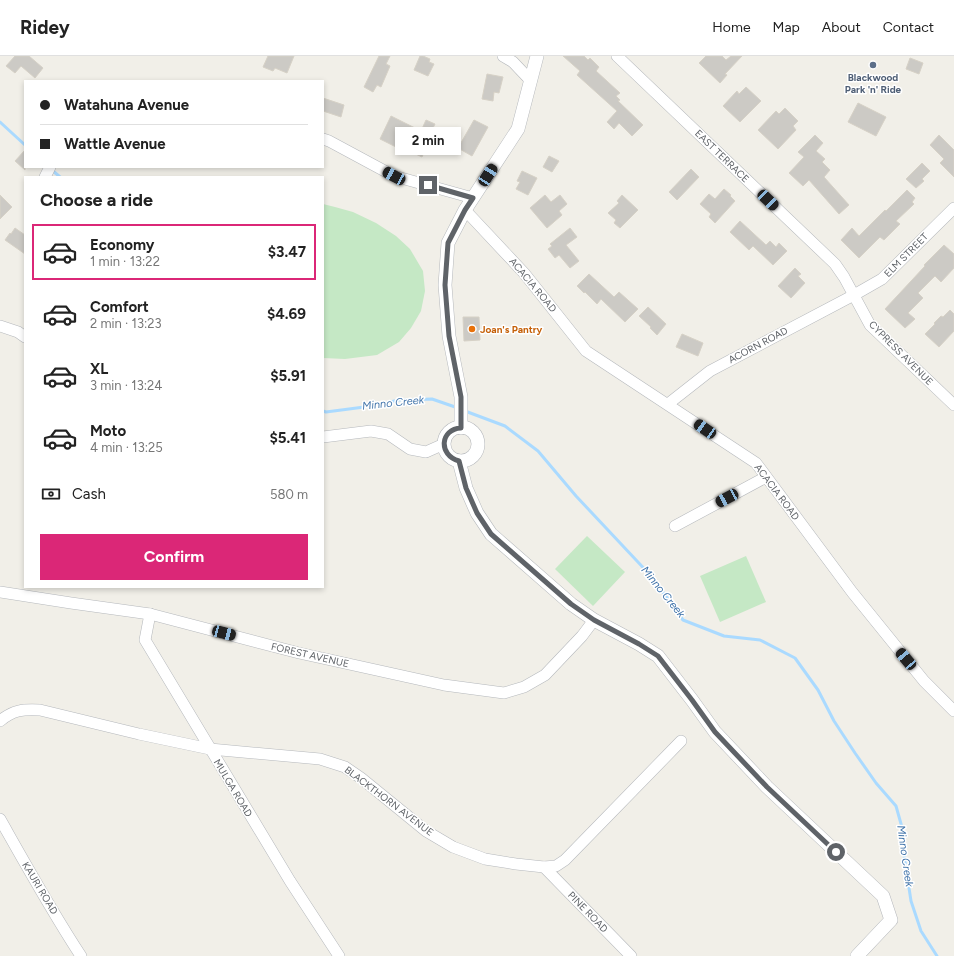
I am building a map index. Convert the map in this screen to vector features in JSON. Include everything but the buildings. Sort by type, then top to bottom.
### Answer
[{"type":"street","points":[[503,56],[513,62],[531,81]]},
{"type":"street","points":[[461,422],[448,433],[444,444],[445,452],[453,460],[459,461],[469,459],[474,455],[477,444],[475,436],[461,422],[461,402],[449,336],[445,285],[448,243],[465,210],[518,129],[537,56]]},
{"type":"street","name":"EAST TERRACE","points":[[617,56],[835,264],[854,295]]},
{"type":"street","points":[[324,139],[394,176],[473,198]]},
{"type":"street","name":"ELM STREET","points":[[854,295],[882,279],[954,208]]},
{"type":"street","name":"ACACIA ROAD","points":[[465,210],[524,273],[586,351],[756,463],[852,592],[924,681],[954,711]]},
{"type":"street","name":"ACORN ROAD","points":[[668,404],[710,370],[854,295]]},
{"type":"street","name":"CYPRESS AVENUE","points":[[854,295],[870,325],[954,405]]},
{"type":"street","points":[[0,326],[18,332],[24,336]]},
{"type":"street","points":[[324,437],[371,431],[388,434],[410,449],[426,452],[444,444]]},
{"type":"street","points":[[459,461],[466,488],[477,513],[491,534],[571,604],[594,620],[658,656],[715,732],[767,787],[882,896],[891,920],[857,956]]},
{"type":"street","points":[[675,526],[766,477]]},
{"type":"street","name":"FOREST AVENUE","points":[[0,592],[150,614],[299,653],[444,685],[504,692],[524,688],[545,675],[582,636],[594,620]]},
{"type":"street","name":"MULGA ROAD","points":[[150,614],[145,640],[290,881],[340,956]]},
{"type":"street","name":"BLACKTHORN AVENUE","points":[[0,721],[7,715],[24,709],[40,710],[132,732],[210,748],[320,759],[345,767],[361,778],[426,831],[453,847],[485,859],[544,867],[556,866],[565,860],[681,741]]},
{"type":"street","name":"KAURI ROAD","points":[[0,819],[81,956]]},
{"type":"street","name":"PINE ROAD","points":[[544,867],[631,956]]},
{"type":"green space","points":[[324,204],[353,212],[376,223],[396,236],[410,249],[423,271],[425,291],[421,311],[411,328],[399,342],[377,355],[345,359],[324,358]]},
{"type":"green space","points":[[587,536],[625,572],[593,606],[555,569]]},
{"type":"green space","points":[[746,556],[766,602],[720,622],[700,576]]},
{"type":"waterway","name":"Minno Creek","points":[[0,122],[24,144]]},
{"type":"waterway","name":"Minno Creek","points":[[52,170],[59,176]]},
{"type":"waterway","name":"Minno Creek","points":[[324,411],[372,406],[399,400],[432,399],[458,408]]},
{"type":"waterway","name":"Minno Creek","points":[[465,411],[505,426],[538,451],[576,496],[652,577],[683,620],[724,636],[760,640],[795,658],[818,690],[834,721],[855,753],[876,783],[896,806],[903,831],[904,855],[911,901],[921,931],[937,956]]},
{"type":"place","name":"Blackwood Park 'n' Ride","points":[[873,65]]},
{"type":"place","name":"Joan's Pantry","points":[[472,329]]},
{"type":"route","points":[[428,185],[473,198],[448,243],[445,285],[449,336],[461,397],[461,428],[452,430],[448,433],[444,444],[445,452],[453,460],[459,461],[466,488],[477,513],[491,534],[571,604],[594,620],[658,656],[715,732],[767,787],[836,852]]}]
